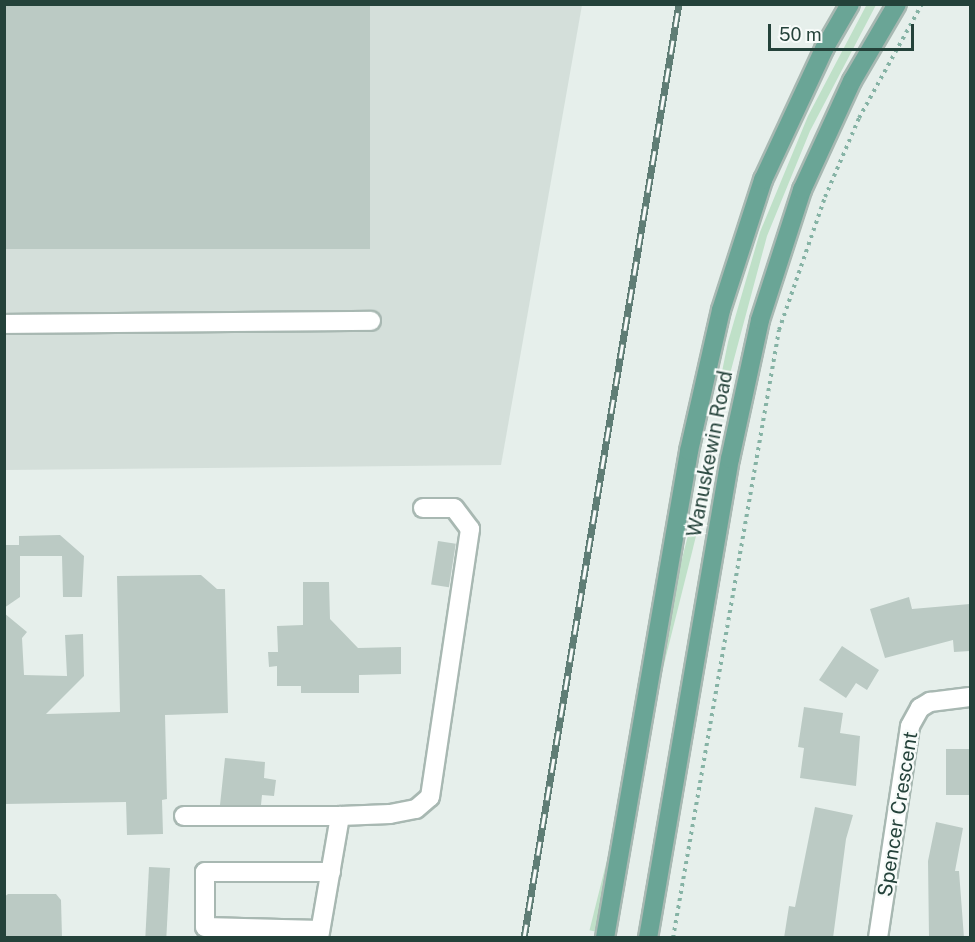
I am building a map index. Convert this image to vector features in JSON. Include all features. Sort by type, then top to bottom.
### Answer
[{"type":"main road","name":"Wanuskewin Road","points":[[605,938],[689,451],[721,310],[764,180],[824,49],[850,4]]},
{"type":"main road","name":"Wanuskewin Road","points":[[648,938],[728,470],[760,320],[802,190],[852,81],[897,4]]},
{"type":"street","points":[[4,324],[371,321]]},
{"type":"street","points":[[184,816],[340,816],[399,813],[416,809],[430,797],[470,529],[454,508],[423,508]]},
{"type":"street","name":"Spencer Crescent","points":[[878,938],[910,726],[920,708],[930,702],[970,697]]},
{"type":"street","points":[[331,872],[205,872],[205,927],[320,934],[331,872],[340,816]]},
{"type":"path","points":[[673,938],[780,330],[825,197],[859,118],[922,4]]},
{"type":"shaded area","points":[[4,5],[582,5],[501,465],[5,470]]},
{"type":"green space","points":[[867,4],[876,5],[810,131],[767,236],[719,415],[713,416],[728,342],[760,232],[808,116]]},
{"type":"green space","points":[[694,511],[702,513],[597,932],[589,930]]},
{"type":"building","points":[[4,4],[370,4],[370,249],[4,249]]},
{"type":"building","points":[[60,535],[84,556],[82,597],[63,597],[62,556],[20,556],[20,597],[4,608],[4,545],[19,545],[19,536]]},
{"type":"building","points":[[438,541],[456,544],[449,587],[431,584]]},
{"type":"building","points":[[201,575],[217,589],[225,589],[228,713],[165,715],[167,799],[162,800],[163,834],[127,835],[126,802],[4,804],[4,613],[27,632],[22,638],[24,675],[67,676],[65,635],[83,634],[84,676],[46,714],[120,712],[117,576]]},
{"type":"building","points":[[303,582],[329,582],[330,619],[358,648],[401,647],[401,674],[359,675],[359,693],[301,693],[301,686],[277,686],[277,666],[269,667],[268,652],[278,652],[277,626],[303,625]]},
{"type":"building","points":[[909,597],[912,609],[970,604],[970,651],[954,652],[953,640],[885,658],[870,609]]},
{"type":"building","points":[[842,646],[879,670],[867,690],[856,683],[846,698],[819,680]]},
{"type":"building","points":[[804,707],[843,713],[840,733],[860,736],[856,786],[800,778],[804,748],[798,747]]},
{"type":"building","points":[[946,749],[970,749],[970,795],[946,795]]},
{"type":"building","points":[[225,758],[265,762],[264,778],[276,780],[274,796],[262,795],[261,805],[220,805]]},
{"type":"building","points":[[815,807],[853,815],[846,839],[833,938],[784,938],[789,906],[795,907]]},
{"type":"building","points":[[936,822],[963,828],[955,871],[959,871],[964,938],[929,938],[928,861]]},
{"type":"building","points":[[149,867],[170,868],[166,938],[145,938]]},
{"type":"building","points":[[8,894],[56,894],[61,900],[62,938],[4,938],[4,897]]},
{"type":"railway","points":[[524,938],[679,4]]}]
